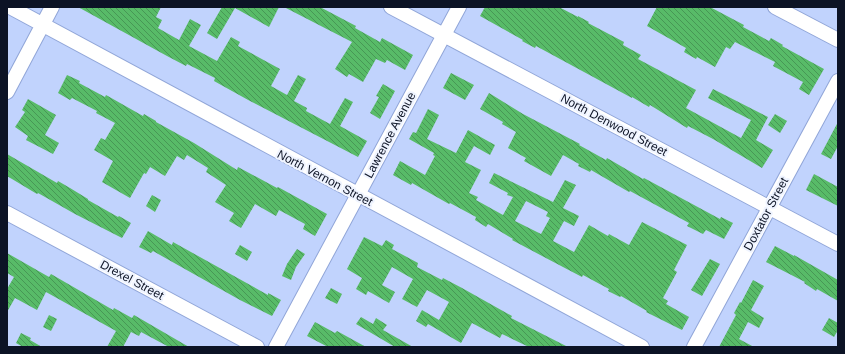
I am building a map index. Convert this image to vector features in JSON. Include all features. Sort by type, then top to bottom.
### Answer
[{"type":"street","name":"North Vernon Street","points":[[10,7],[642,347]]},
{"type":"street","points":[[7,92],[52,7]]},
{"type":"street","name":"North Denwood Street","points":[[391,7],[838,244]]},
{"type":"street","name":"Lawrence Avenue","points":[[276,347],[459,7]]},
{"type":"street","points":[[775,7],[838,40]]},
{"type":"street","name":"Doxtator Street","points":[[694,347],[838,81]]},
{"type":"street","name":"Drexel Street","points":[[7,213],[258,347]]},
{"type":"building","points":[[78,7],[161,7],[156,17],[162,20],[158,28],[179,40],[190,19],[201,25],[189,46],[217,61],[231,37],[240,42],[238,46],[280,69],[271,86],[287,95],[298,75],[306,79],[294,101],[307,108],[306,111],[330,124],[345,98],[353,102],[340,126],[367,141],[358,157],[250,101],[214,81],[215,78],[187,64],[186,66]]},
{"type":"building","points":[[222,7],[279,7],[269,27],[235,8],[217,39],[207,33]]},
{"type":"building","points":[[284,7],[320,7],[356,26],[355,28],[380,42],[382,38],[413,55],[405,70],[387,60],[385,63],[376,59],[363,82],[349,74],[347,77],[335,69],[352,42]]},
{"type":"building","points":[[485,7],[559,7],[578,16],[624,42],[623,45],[641,55],[638,59],[696,90],[686,108],[741,138],[751,120],[708,98],[713,89],[768,117],[756,140],[773,150],[762,168],[713,139],[688,126],[687,128],[650,105],[649,107],[536,46],[535,48],[522,41],[523,40],[480,16]]},
{"type":"building","points":[[657,7],[710,7],[744,25],[743,27],[769,41],[771,38],[783,45],[782,46],[824,69],[809,95],[799,89],[803,82],[773,66],[775,62],[735,42],[730,49],[726,47],[715,67],[684,52],[686,48],[647,26]]},
{"type":"building","points":[[451,73],[474,85],[465,100],[443,88]]},
{"type":"building","points":[[67,75],[80,81],[79,83],[105,97],[106,95],[143,116],[144,114],[237,170],[238,167],[327,214],[315,236],[303,229],[305,224],[279,210],[276,216],[255,204],[241,228],[229,221],[234,213],[215,202],[226,185],[206,172],[208,168],[187,155],[184,160],[177,156],[165,176],[150,167],[146,174],[144,173],[130,198],[102,182],[113,161],[94,150],[101,138],[105,140],[115,123],[96,113],[97,111],[72,98],[70,100],[58,93]]},
{"type":"building","points":[[383,84],[395,91],[380,119],[370,113],[379,97],[376,96]]},
{"type":"building","points":[[489,93],[523,114],[580,144],[579,145],[606,160],[607,158],[643,179],[644,178],[720,219],[721,217],[733,223],[724,239],[706,230],[703,234],[687,226],[689,223],[630,191],[629,192],[591,170],[590,172],[578,166],[579,164],[563,155],[551,176],[524,161],[526,158],[508,148],[516,132],[502,124],[503,122],[480,109]]},
{"type":"building","points":[[28,99],[56,115],[45,135],[59,143],[53,154],[26,140],[28,136],[15,127],[25,112],[22,110]]},
{"type":"building","points":[[428,109],[439,115],[427,139],[456,153],[468,130],[495,145],[490,155],[474,146],[465,162],[481,170],[469,193],[478,197],[476,200],[503,215],[513,197],[507,195],[508,193],[489,183],[494,173],[553,202],[565,180],[576,185],[563,208],[579,216],[574,226],[564,221],[553,241],[574,252],[589,225],[608,236],[609,234],[629,245],[642,222],[687,245],[674,270],[677,272],[663,298],[668,301],[666,304],[689,317],[682,330],[646,312],[647,311],[621,296],[620,297],[608,291],[609,289],[583,275],[582,277],[512,240],[513,239],[488,224],[486,227],[475,220],[476,217],[450,203],[449,204],[412,183],[411,185],[393,175],[400,161],[425,175],[435,156],[433,155],[434,153],[409,139],[413,132],[416,133]],"holes":[[[526,201],[548,212],[546,216],[550,218],[541,234],[515,221]]]},
{"type":"building","points":[[775,114],[787,121],[780,133],[768,125]]},
{"type":"building","points":[[838,122],[838,146],[831,159],[821,154]]},
{"type":"building","points":[[7,154],[57,183],[58,181],[88,200],[131,223],[122,238],[38,193],[37,194],[7,176]]},
{"type":"building","points":[[814,174],[838,187],[838,206],[806,190]]},
{"type":"building","points":[[152,195],[161,200],[155,212],[146,206]]},
{"type":"building","points":[[148,231],[172,245],[173,242],[268,295],[268,293],[281,300],[272,316],[240,300],[153,251],[151,253],[139,247]]},
{"type":"building","points":[[364,237],[382,246],[386,240],[394,245],[392,249],[418,263],[417,267],[442,280],[443,278],[462,288],[512,316],[511,318],[568,347],[529,347],[502,334],[500,338],[472,323],[461,343],[428,324],[426,327],[416,321],[422,310],[439,320],[449,302],[427,290],[417,307],[402,299],[413,279],[392,267],[382,285],[395,292],[389,303],[368,291],[366,295],[356,289],[362,278],[347,269]]},
{"type":"building","points":[[240,245],[252,252],[247,261],[235,254]]},
{"type":"building","points":[[775,246],[838,280],[838,301],[817,289],[816,291],[804,283],[805,282],[766,262]]},
{"type":"building","points":[[297,249],[305,254],[296,267],[291,280],[282,276],[287,264]]},
{"type":"building","points":[[7,253],[49,277],[51,274],[113,310],[114,308],[132,318],[134,315],[189,347],[169,347],[141,332],[139,336],[131,332],[123,347],[107,347],[116,331],[46,292],[37,310],[15,298],[7,312],[7,289],[14,277],[7,273]]},
{"type":"building","points":[[710,259],[720,264],[702,296],[691,290]]},
{"type":"building","points":[[753,280],[764,286],[751,310],[764,318],[759,328],[748,322],[739,339],[754,347],[719,347],[736,315],[734,313]]},
{"type":"building","points":[[331,288],[342,294],[337,304],[325,298]]},
{"type":"building","points":[[49,315],[57,319],[51,331],[43,327]]},
{"type":"building","points":[[361,317],[373,324],[376,318],[387,325],[383,330],[413,347],[395,347],[356,324]]},
{"type":"building","points":[[829,318],[838,323],[838,330],[834,337],[822,330]]},
{"type":"building","points":[[315,322],[335,333],[337,331],[366,347],[328,347],[307,336]]},
{"type":"building","points":[[21,333],[31,338],[30,340],[42,347],[23,347],[16,343]]}]
